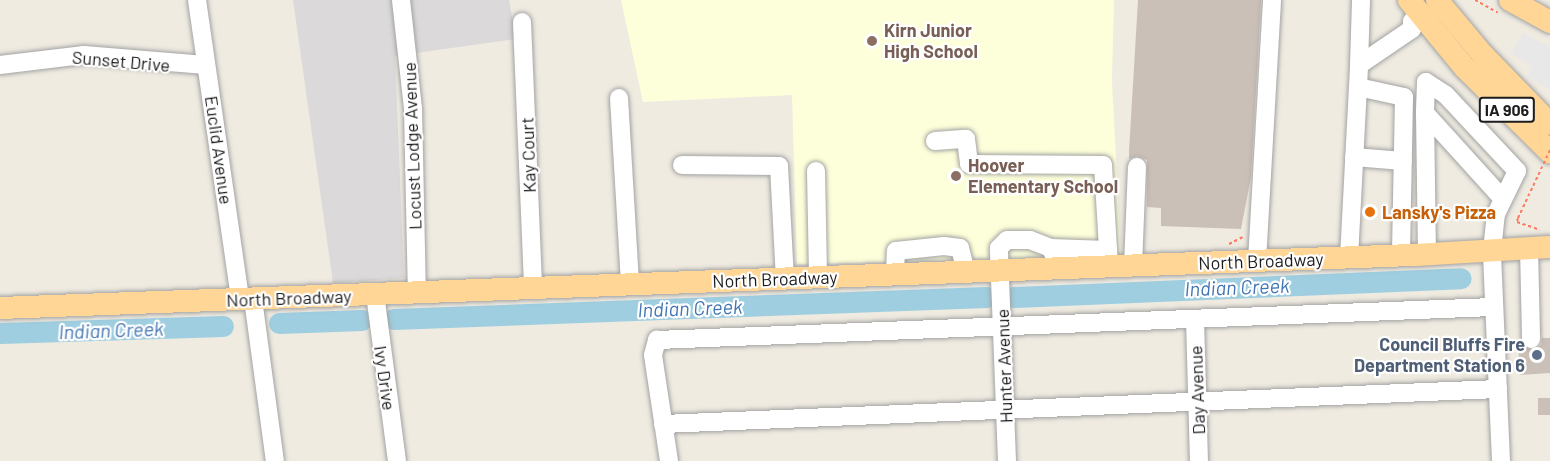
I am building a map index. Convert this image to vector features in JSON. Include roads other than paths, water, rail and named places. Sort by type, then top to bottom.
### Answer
[{"type":"main road","points":[[1510,0],[1550,22]]},
{"type":"main road","name":"IA 906","points":[[1419,9],[1483,55],[1550,124]]},
{"type":"main road","name":"IA 906","points":[[1419,9],[1480,84],[1550,151]]},
{"type":"main road","name":"North Broadway","points":[[0,308],[1000,271],[1055,258],[1108,258],[1134,266],[1348,258],[1492,251],[1541,242]]},
{"type":"street","name":"Euclid Avenue","points":[[197,0],[206,65],[275,461]]},
{"type":"street","name":"Locust Lodge Avenue","points":[[400,0],[413,97],[417,293]]},
{"type":"street","points":[[1257,261],[1272,0]]},
{"type":"street","points":[[1348,258],[1361,0]]},
{"type":"street","points":[[1359,65],[1381,47],[1381,39],[1419,9]]},
{"type":"street","name":"Kay Court","points":[[522,22],[533,288]]},
{"type":"street","name":"Sunset Drive","points":[[0,65],[84,54],[181,66],[206,65]]},
{"type":"street","points":[[1427,254],[1426,82],[1446,95],[1514,164],[1517,171],[1496,214],[1492,251],[1501,461]]},
{"type":"street","points":[[1358,87],[1404,97],[1401,255]]},
{"type":"street","points":[[619,98],[630,285]]},
{"type":"street","points":[[1425,113],[1503,199]]},
{"type":"street","points":[[935,141],[966,139],[969,164],[1103,165],[1108,258]]},
{"type":"street","points":[[1354,157],[1403,161]]},
{"type":"street","points":[[682,165],[779,166],[785,279]]},
{"type":"street","points":[[1134,266],[1137,167]]},
{"type":"street","points":[[816,171],[818,278]]},
{"type":"street","name":"Hunter Avenue","points":[[1007,461],[999,248],[1007,240],[1030,240],[1055,258]]},
{"type":"street","points":[[1531,339],[1541,242]]},
{"type":"street","name":"Ivy Drive","points":[[375,294],[397,461]]},
{"type":"street","points":[[669,461],[653,355],[657,340],[1494,307]]},
{"type":"street","name":"Day Avenue","points":[[1195,319],[1199,461]]},
{"type":"street","points":[[663,424],[1498,389]]},
{"type":"waterway","name":"Indian Creek","points":[[1013,297],[1461,278]]},
{"type":"waterway","name":"Indian Creek","points":[[393,319],[987,297]]},
{"type":"waterway","name":"Indian Creek","points":[[279,323],[362,320]]},
{"type":"waterway","name":"Indian Creek","points":[[0,333],[223,326]]},
{"type":"place","name":"Kirn Junior High School","points":[[872,41]]},
{"type":"place","name":"Hoover Elementary School","points":[[956,176]]},
{"type":"place","name":"Lansky's Pizza","points":[[1370,212]]},
{"type":"place","name":"Council Bluffs Fire Department Station 6","points":[[1537,355]]}]
